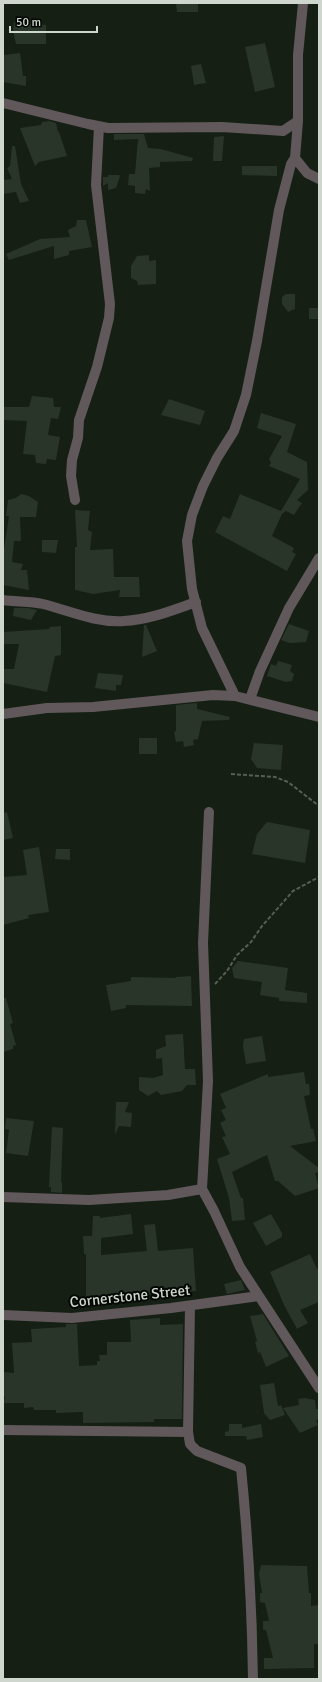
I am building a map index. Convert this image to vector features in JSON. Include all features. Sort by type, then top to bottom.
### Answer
[{"type":"street","points":[[235,696],[202,628],[191,582],[186,541],[192,515],[203,486],[217,458],[234,431],[246,395],[257,341],[279,210],[288,173],[295,158],[298,121],[298,55],[303,3]]},
{"type":"street","points":[[3,103],[99,126],[133,128],[222,127],[283,131],[298,121]]},
{"type":"street","points":[[75,500],[71,476],[72,460],[78,438],[79,420],[97,367],[109,318],[110,304],[96,185],[99,126]]},
{"type":"street","points":[[283,131],[296,143]]},
{"type":"street","points":[[295,158],[307,173],[319,179]]},
{"type":"street","points":[[250,699],[260,671],[289,608],[319,558]]},
{"type":"street","points":[[3,600],[42,604],[86,617],[124,622],[164,613],[196,602]]},
{"type":"street","points":[[3,714],[46,708],[93,707],[213,695],[235,696],[319,716]]},
{"type":"street","points":[[209,812],[203,943],[208,1081],[202,1189],[240,1267],[319,1388]]},
{"type":"street","points":[[3,1197],[89,1200],[168,1195],[202,1189]]},
{"type":"street","name":"Cornerstone Street","points":[[3,1315],[72,1318],[190,1306],[259,1296]]},
{"type":"street","points":[[190,1306],[188,1432],[190,1444],[197,1451],[241,1468],[251,1621],[253,1679]]},
{"type":"street","points":[[3,1430],[188,1432]]},
{"type":"path","points":[[231,774],[275,777],[288,782],[319,806]]},
{"type":"path","points":[[205,993],[228,971],[237,954],[251,942],[262,926],[293,891],[319,877]]},
{"type":"building","points":[[176,3],[198,3],[198,12],[177,12]]},
{"type":"building","points":[[14,22],[46,25],[46,44],[16,44],[13,31]]},
{"type":"building","points":[[265,43],[275,87],[255,92],[245,47]]},
{"type":"building","points":[[20,53],[23,76],[26,76],[26,86],[3,82],[4,55]]},
{"type":"building","points":[[201,64],[206,83],[194,85],[191,66]]},
{"type":"building","points":[[50,121],[56,123],[67,156],[39,162],[35,166],[20,128],[41,125],[42,122]]},
{"type":"building","points":[[114,134],[144,134],[148,148],[161,149],[193,158],[192,161],[160,162],[160,167],[149,168],[150,191],[146,189],[145,194],[135,193],[135,186],[128,185],[129,174],[135,174],[138,139],[114,140]]},
{"type":"building","points":[[224,136],[222,161],[213,161],[214,137]]},
{"type":"building","points":[[12,146],[15,146],[21,184],[29,201],[20,203],[16,192],[3,194],[3,180],[12,179],[7,168],[10,166]]},
{"type":"building","points":[[242,166],[277,166],[277,176],[242,175]]},
{"type":"building","points":[[108,175],[120,176],[116,188],[108,190],[108,183],[103,186],[103,177],[108,177]]},
{"type":"building","points":[[77,220],[86,220],[92,247],[69,251],[69,255],[54,259],[54,246],[9,260],[6,254],[40,239],[70,237],[68,230],[76,226]]},
{"type":"building","points":[[149,255],[149,261],[156,260],[156,284],[138,285],[137,281],[131,278],[131,266],[137,256]]},
{"type":"building","points":[[286,294],[295,294],[295,309],[288,312],[282,304],[282,297]]},
{"type":"building","points":[[309,308],[318,308],[318,319],[309,319]]},
{"type":"building","points":[[32,396],[53,398],[54,407],[61,407],[58,419],[51,418],[48,435],[60,437],[56,460],[47,459],[46,464],[36,463],[35,455],[23,454],[27,421],[3,420],[3,407],[29,407]]},
{"type":"building","points":[[169,399],[205,411],[200,425],[161,415]]},
{"type":"building","points":[[261,413],[296,424],[287,452],[307,462],[308,490],[297,500],[302,503],[294,515],[286,511],[282,514],[272,536],[294,548],[292,552],[296,554],[287,571],[215,532],[223,516],[230,519],[240,494],[281,511],[300,479],[269,466],[271,463],[269,459],[282,436],[257,428]]},
{"type":"building","points":[[21,494],[29,496],[38,502],[36,517],[20,517],[21,541],[14,541],[12,562],[23,564],[21,570],[27,570],[29,590],[3,585],[4,549],[9,516],[6,516],[8,500],[16,498]]},
{"type":"building","points":[[75,510],[90,511],[88,530],[92,532],[90,550],[113,549],[114,577],[139,577],[140,597],[119,597],[120,590],[93,594],[75,590],[75,547],[77,547]]},
{"type":"building","points":[[42,540],[58,540],[56,553],[42,552]]},
{"type":"building","points":[[14,608],[28,608],[37,610],[31,620],[13,616]]},
{"type":"building","points":[[289,624],[309,631],[306,642],[290,643],[281,640]]},
{"type":"building","points":[[144,625],[146,625],[157,651],[142,657]]},
{"type":"building","points":[[61,626],[61,655],[55,656],[47,692],[3,683],[3,669],[14,669],[19,644],[3,644],[3,632],[49,629],[50,627]]},
{"type":"building","points":[[278,661],[292,665],[290,671],[294,674],[292,681],[286,682],[267,676],[271,664],[276,666]]},
{"type":"building","points":[[98,673],[123,675],[121,685],[116,685],[116,691],[95,688]]},
{"type":"building","points":[[197,703],[197,709],[230,717],[229,720],[202,721],[198,739],[193,740],[194,745],[184,747],[183,741],[176,742],[174,732],[176,731],[176,705]]},
{"type":"building","points":[[139,738],[157,738],[157,754],[139,754]]},
{"type":"building","points":[[254,743],[283,745],[281,770],[257,768],[251,759]]},
{"type":"building","points":[[7,812],[13,838],[3,840],[3,813]]},
{"type":"building","points":[[267,822],[310,830],[305,863],[252,854],[257,834]]},
{"type":"building","points":[[39,847],[49,912],[28,915],[29,918],[3,925],[3,877],[27,875],[23,850]]},
{"type":"building","points":[[56,849],[70,849],[70,860],[55,859]]},
{"type":"building","points":[[238,961],[288,968],[285,990],[307,993],[307,1003],[279,1001],[279,998],[260,995],[262,982],[234,978],[232,968]]},
{"type":"building","points":[[191,976],[192,1006],[126,1005],[126,1008],[111,1011],[106,985],[131,981],[131,977],[176,978]]},
{"type":"building","points":[[3,998],[6,998],[13,1023],[10,1024],[16,1045],[13,1046],[13,1049],[3,1052]]},
{"type":"building","points":[[183,1034],[185,1069],[195,1069],[196,1085],[187,1085],[182,1091],[161,1095],[157,1091],[148,1096],[139,1090],[139,1077],[153,1078],[163,1075],[162,1058],[156,1059],[156,1050],[166,1046],[165,1035]]},
{"type":"building","points":[[262,1036],[266,1061],[246,1064],[243,1046],[244,1039]]},
{"type":"building","points":[[304,1072],[306,1084],[309,1084],[310,1095],[304,1096],[311,1129],[313,1129],[316,1141],[290,1146],[319,1168],[319,1172],[315,1173],[319,1188],[295,1196],[278,1181],[275,1181],[267,1155],[232,1172],[241,1198],[243,1198],[245,1220],[232,1221],[229,1198],[217,1159],[230,1154],[222,1137],[226,1136],[220,1123],[226,1120],[221,1110],[226,1108],[220,1094],[268,1074],[268,1077]]},
{"type":"building","points":[[116,1102],[129,1102],[125,1112],[132,1113],[131,1127],[119,1126],[115,1135]]},
{"type":"building","points":[[6,1118],[34,1121],[28,1156],[6,1153],[9,1130],[5,1129]]},
{"type":"building","points":[[52,1127],[63,1128],[62,1193],[51,1192],[51,1187],[49,1187]]},
{"type":"building","points":[[131,1214],[133,1234],[101,1238],[101,1255],[147,1251],[144,1225],[155,1224],[158,1251],[193,1248],[196,1291],[102,1298],[102,1301],[86,1301],[86,1254],[84,1254],[83,1236],[92,1236],[93,1216],[100,1216],[100,1218]]},
{"type":"building","points":[[271,1214],[282,1233],[282,1237],[266,1246],[253,1223]]},
{"type":"building","points":[[310,1254],[317,1269],[319,1268],[319,1302],[300,1310],[308,1323],[297,1329],[284,1305],[270,1272]]},
{"type":"building","points":[[241,1280],[245,1290],[227,1294],[224,1284]]},
{"type":"building","points":[[263,1314],[289,1356],[266,1367],[260,1352],[258,1353],[255,1342],[257,1341],[250,1316]]},
{"type":"building","points":[[160,1318],[160,1325],[183,1324],[182,1419],[154,1419],[154,1422],[83,1423],[83,1412],[56,1413],[56,1410],[34,1410],[33,1407],[24,1408],[24,1403],[4,1403],[4,1372],[14,1373],[12,1343],[32,1342],[31,1329],[66,1327],[66,1324],[77,1324],[79,1366],[97,1365],[97,1361],[100,1361],[99,1355],[107,1355],[107,1342],[131,1342],[130,1320]]},
{"type":"building","points":[[274,1383],[278,1406],[281,1405],[285,1415],[270,1420],[264,1413],[260,1385]]},
{"type":"building","points":[[304,1398],[315,1400],[316,1409],[319,1409],[319,1419],[316,1420],[318,1425],[300,1433],[283,1408],[299,1405],[298,1399]]},
{"type":"building","points":[[229,1424],[242,1424],[242,1428],[261,1424],[263,1437],[247,1440],[246,1436],[225,1436],[225,1432],[229,1431]]},
{"type":"building","points":[[261,1565],[307,1566],[309,1593],[311,1593],[311,1606],[319,1605],[319,1644],[314,1644],[314,1668],[264,1669],[264,1658],[273,1658],[266,1630],[263,1630],[263,1621],[269,1621],[265,1603],[260,1602],[260,1593],[262,1593],[259,1574]]}]
